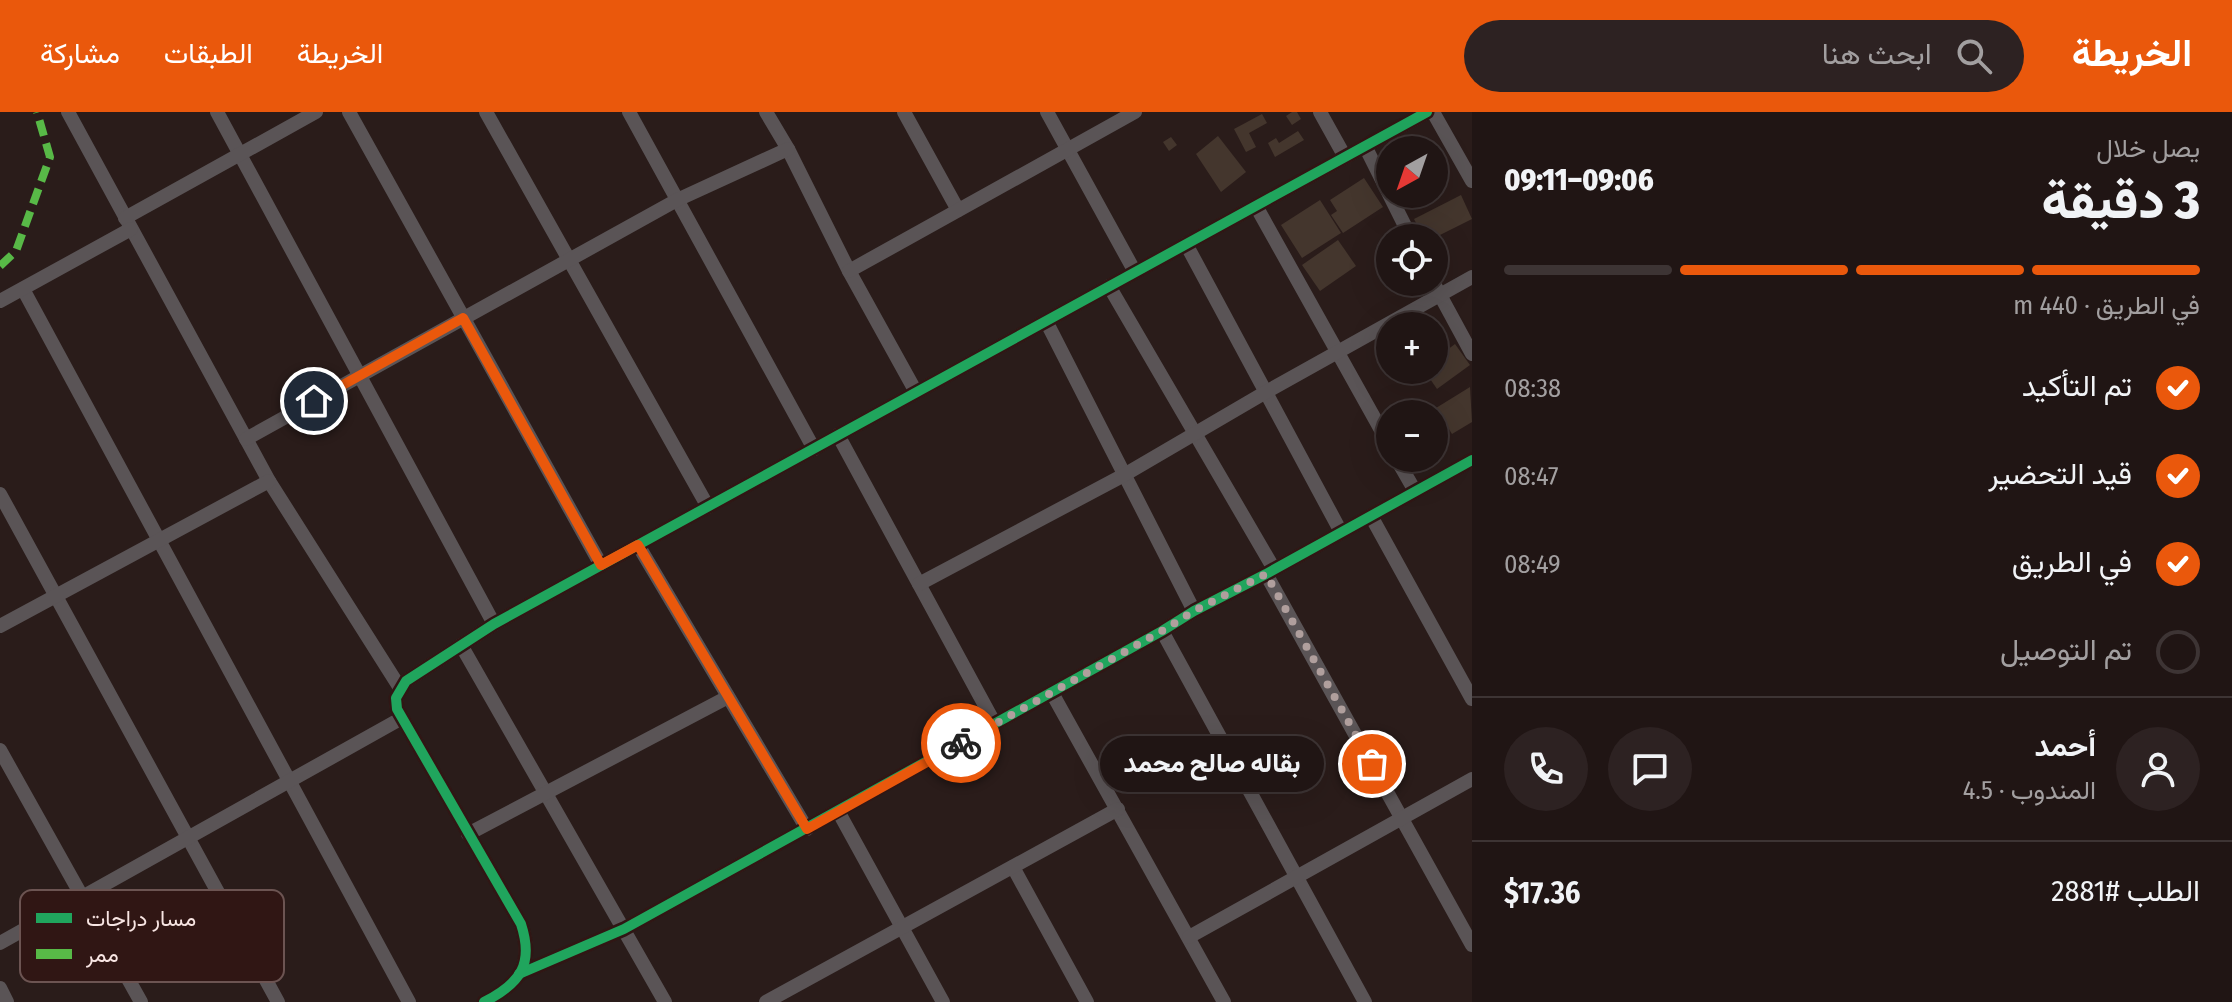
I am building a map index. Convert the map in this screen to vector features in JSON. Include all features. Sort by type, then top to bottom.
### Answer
[{"type":"street","points":[[68,112],[269,481],[400,688]]},
{"type":"street","points":[[217,112],[494,624]]},
{"type":"street","points":[[0,301],[240,154],[316,112]]},
{"type":"street","points":[[349,112],[601,565]]},
{"type":"street","points":[[486,112],[708,507]]},
{"type":"street","points":[[629,112],[814,449]]},
{"type":"street","points":[[766,112],[916,392]]},
{"type":"street","points":[[904,112],[958,210]]},
{"type":"street","points":[[1047,112],[1135,272]]},
{"type":"street","points":[[849,271],[1135,112]]},
{"type":"street","points":[[1320,112],[1345,157]]},
{"type":"street","points":[[484,1002],[502,993],[519,974],[527,960],[527,945],[521,924],[397,709],[396,698],[400,688],[413,676],[494,624],[1427,112]]},
{"type":"street","points":[[1433,112],[1472,181]]},
{"type":"street","points":[[1365,146],[1404,224]]},
{"type":"street","points":[[246,439],[677,200],[788,149]]},
{"type":"street","points":[[1256,206],[1376,421]]},
{"type":"street","points":[[1186,244],[1341,532]]},
{"type":"street","points":[[1448,284],[1472,277]]},
{"type":"street","points":[[1109,286],[1195,434],[1472,945]]},
{"type":"street","points":[[23,289],[409,1002]]},
{"type":"street","points":[[919,584],[1124,475],[1337,351],[1423,296]]},
{"type":"street","points":[[1440,296],[1472,354]]},
{"type":"street","points":[[1046,321],[1194,611]]},
{"type":"street","points":[[838,435],[995,724]]},
{"type":"street","points":[[519,974],[624,929],[1052,693],[1194,611],[1472,460]]},
{"type":"street","points":[[1404,472],[1415,491]]},
{"type":"street","points":[[0,626],[269,481]]},
{"type":"street","points":[[0,494],[217,890]]},
{"type":"street","points":[[1371,516],[1472,699]]},
{"type":"street","points":[[638,545],[807,829]]},
{"type":"street","points":[[1162,631],[1365,1002]]},
{"type":"street","points":[[461,645],[665,1002]]},
{"type":"street","points":[[1052,693],[1224,1002]]},
{"type":"street","points":[[468,834],[728,697]]},
{"type":"street","points":[[95,890],[402,718]]},
{"type":"street","points":[[0,750],[78,890]]},
{"type":"street","points":[[1189,937],[1472,779]]},
{"type":"street","points":[[766,1002],[1118,809]]},
{"type":"street","points":[[838,811],[943,1002]]},
{"type":"street","points":[[1013,867],[1087,1002]]},
{"type":"street","points":[[0,943],[20,932]]},
{"type":"street","points":[[130,982],[141,1002]]},
{"type":"street","points":[[267,982],[278,1002]]},
{"type":"street","points":[[793,987],[802,1002]]},
{"type":"street","points":[[0,988],[7,1002]]},
{"type":"building","points":[[1297,112],[1301,119],[1292,125],[1286,116]]},
{"type":"building","points":[[1262,114],[1267,123],[1249,133],[1256,147],[1246,152],[1234,129]]},
{"type":"building","points":[[1298,131],[1304,140],[1275,157],[1268,143],[1276,138],[1279,143]]},
{"type":"building","points":[[1218,136],[1246,172],[1221,192],[1196,154]]},
{"type":"building","points":[[1171,137],[1177,145],[1169,151],[1163,142]]},
{"type":"building","points":[[1364,178],[1376,196],[1376,208],[1381,208],[1343,233],[1331,215],[1337,211],[1330,200]]},
{"type":"building","points":[[1461,195],[1472,219],[1448,231],[1448,224],[1417,224],[1414,219],[1436,208],[1448,208],[1448,202]]},
{"type":"building","points":[[1320,200],[1341,233],[1302,258],[1281,225]]},
{"type":"building","points":[[1338,240],[1356,266],[1320,291],[1302,265]]},
{"type":"building","points":[[1455,344],[1470,365],[1448,381],[1448,349]]},
{"type":"building","points":[[1470,387],[1472,422],[1452,434],[1448,428],[1448,401]]},
{"type":"marked path","points":[[0,266],[16,251],[50,157],[37,112]]},
{"type":"cycle path","points":[[484,1002],[507,987],[521,971],[525,961],[525,938],[521,924],[397,709],[396,698],[406,681],[494,624],[1427,112]]},
{"type":"cycle path","points":[[519,974],[624,929],[1194,611],[1472,460]]},
{"type":"way so far","points":[[961,743],[1194,611],[1266,574],[1372,764]]},
{"type":"place","name":"بقاله صالح محمد","points":[[1372,764]]},
{"type":"route","points":[[314,401],[463,318],[601,565],[638,545],[807,829],[961,743]]}]
